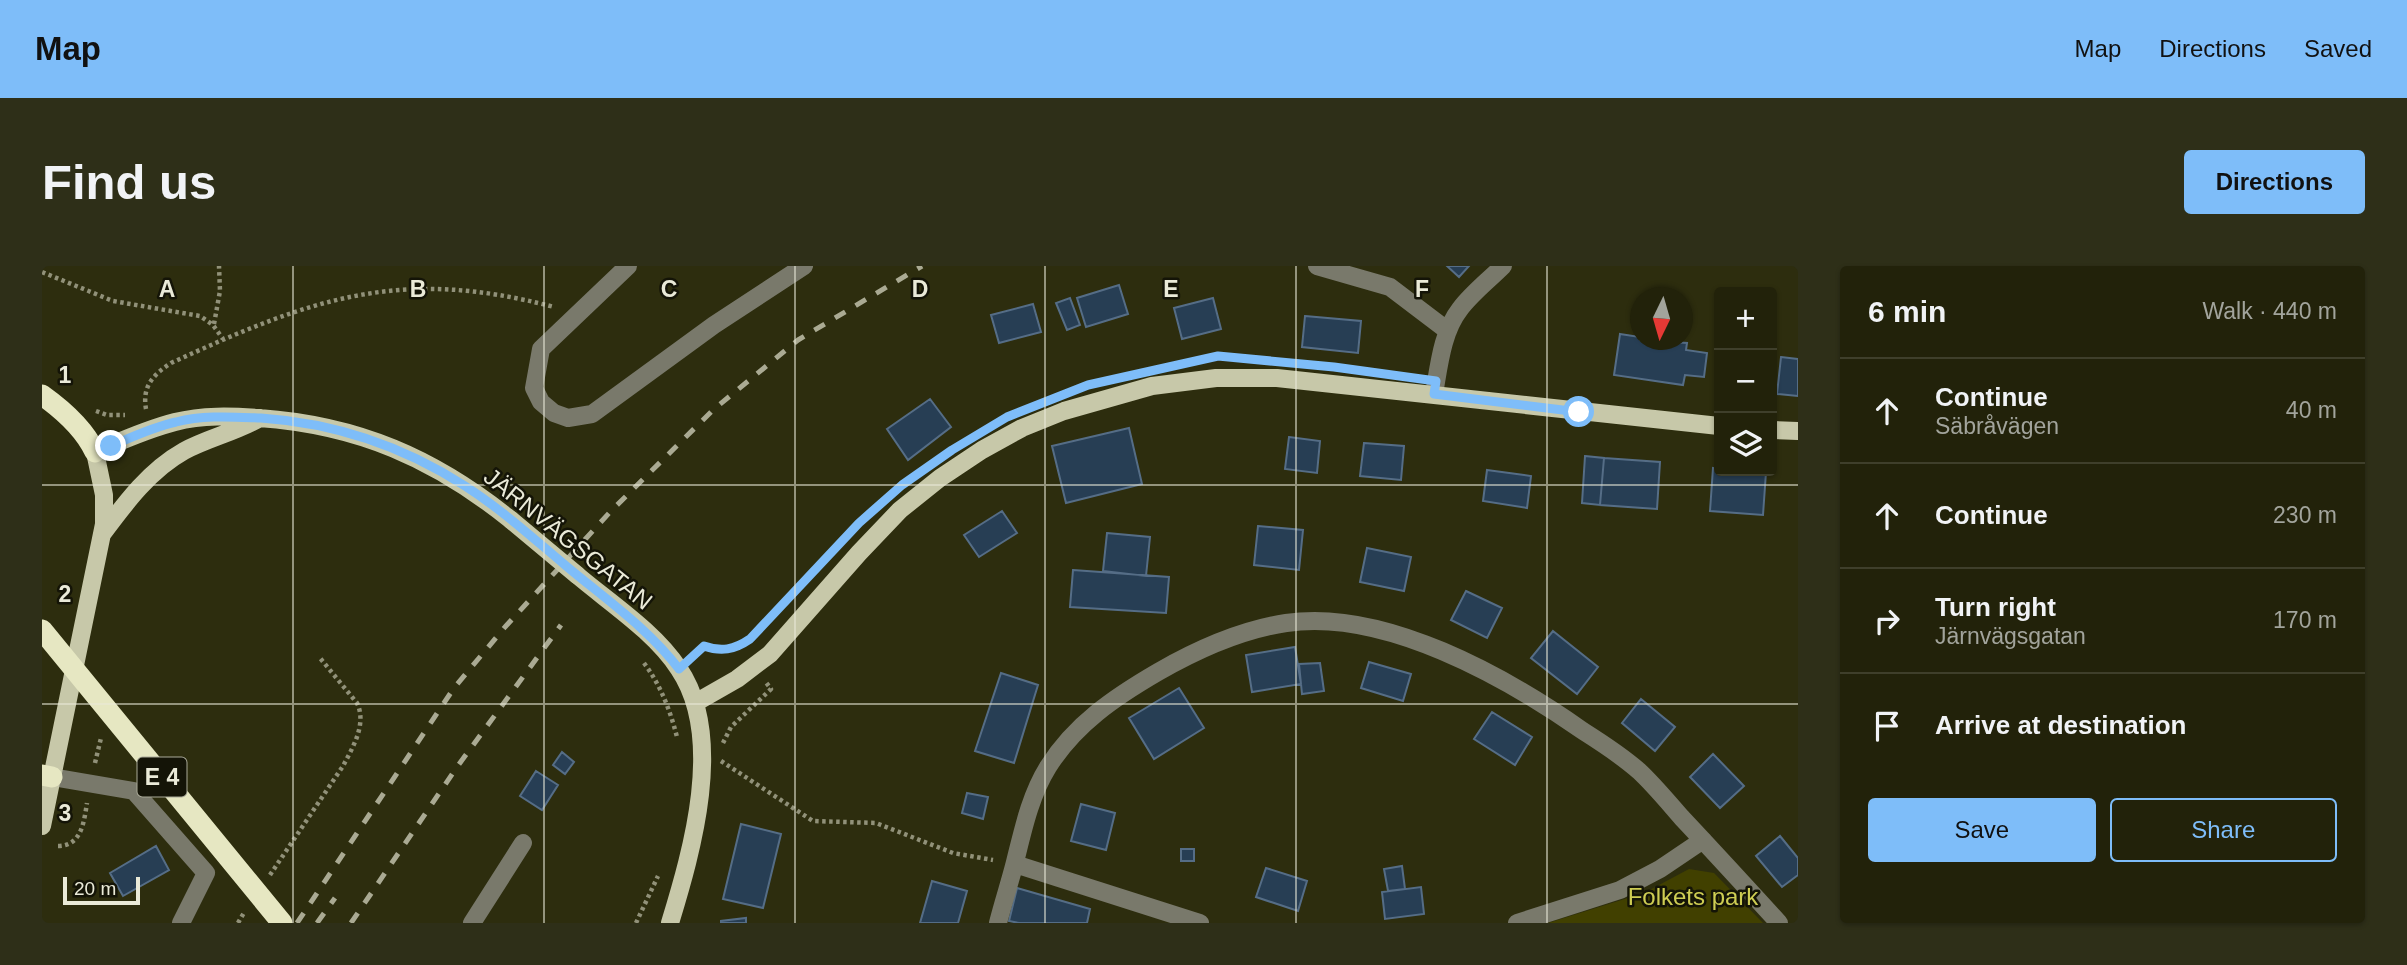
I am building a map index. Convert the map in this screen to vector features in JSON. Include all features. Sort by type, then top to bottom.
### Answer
[{"type":"highway","points":[[42,395],[70,417],[95,452]]},
{"type":"highway","name":"E 4","points":[[42,631],[282,923]]},
{"type":"main road","points":[[695,702],[737,679],[770,654],[900,510],[940,478],[982,450],[1043,419],[1152,386],[1216,378],[1277,378],[1714,426]]},
{"type":"main road","name":"JÄRNVÄGSGATAN","points":[[95,452],[155,427],[219,416],[313,424],[385,444],[426,463],[466,486],[511,520],[651,637],[679,669],[695,702],[701,750],[698,810],[686,873],[670,923]]},
{"type":"main road","points":[[102,534],[127,501],[168,461],[187,449],[243,428],[260,418]]},
{"type":"main road","points":[[1777,430],[1798,431]]},
{"type":"main road","points":[[42,827],[47,776],[102,534],[104,495],[95,452]]},
{"type":"street","points":[[628,266],[541,349],[534,388],[541,402],[554,413],[568,418],[592,414],[714,326],[804,266]]},
{"type":"street","points":[[1317,266],[1390,287],[1448,331]]},
{"type":"street","points":[[1434,394],[1439,361],[1448,331],[1459,310],[1503,266]]},
{"type":"street","points":[[998,923],[1033,796],[1065,742],[1089,718],[1133,687],[1180,660],[1232,636],[1287,623],[1312,622],[1357,625],[1397,635],[1452,656],[1545,704],[1639,771],[1779,923]]},
{"type":"street","points":[[47,776],[134,791],[206,873],[181,923]]},
{"type":"street","points":[[1517,923],[1620,890],[1660,869],[1703,840]]},
{"type":"street","points":[[472,923],[523,843]]},
{"type":"street","points":[[1015,864],[1200,923]]},
{"type":"path","points":[[214,325],[220,291],[219,266]]},
{"type":"path","points":[[42,272],[113,301],[201,316],[214,325],[223,339]]},
{"type":"path","points":[[485,286],[575,315]]},
{"type":"path","points":[[94,410],[116,415],[148,413],[146,391],[156,373],[171,363],[223,339],[321,297]]},
{"type":"path","points":[[679,669],[704,646],[724,650],[741,645],[772,616]]},
{"type":"path","points":[[638,657],[660,687],[671,713],[678,746]]},
{"type":"path","points":[[268,878],[343,766],[352,751],[360,725],[361,712],[358,703],[320,658]]},
{"type":"path","points":[[58,846],[74,841],[79,835],[103,728]]},
{"type":"path","points":[[720,761],[813,821],[876,823],[953,853],[1015,864]]},
{"type":"path","points":[[636,923],[660,873]]},
{"type":"path","points":[[238,923],[253,901]]},
{"type":"green space","name":"Folkets park","points":[[1689,869],[1714,873],[1763,923],[1548,923],[1644,893]]},
{"type":"building","points":[[1447,266],[1469,266],[1459,277]]},
{"type":"building","points":[[1119,285],[1128,314],[1086,327],[1077,298]]},
{"type":"building","points":[[1070,298],[1080,325],[1067,330],[1056,303]]},
{"type":"building","points":[[1213,298],[1221,329],[1182,339],[1174,308]]},
{"type":"building","points":[[1033,304],[1041,332],[999,343],[991,315]]},
{"type":"building","points":[[1305,316],[1361,321],[1358,353],[1302,347]]},
{"type":"building","points":[[1620,334],[1630,336],[1630,350],[1686,350],[1707,353],[1704,377],[1685,375],[1683,385],[1614,375]]},
{"type":"building","points":[[1781,357],[1798,359],[1798,396],[1777,394]]},
{"type":"building","points":[[930,399],[951,427],[908,460],[887,429]]},
{"type":"building","points":[[1129,428],[1142,484],[1066,503],[1052,446]]},
{"type":"building","points":[[1289,437],[1320,441],[1317,473],[1285,469]]},
{"type":"building","points":[[1364,443],[1404,446],[1401,480],[1360,476]]},
{"type":"building","points":[[1585,456],[1604,458],[1600,505],[1582,503]]},
{"type":"building","points":[[1604,458],[1660,462],[1657,509],[1600,505]]},
{"type":"building","points":[[1713,468],[1714,476],[1766,476],[1763,515],[1710,511]]},
{"type":"building","points":[[1487,470],[1531,476],[1527,508],[1483,501]]},
{"type":"building","points":[[1002,511],[1017,533],[979,557],[964,535]]},
{"type":"building","points":[[1258,526],[1303,530],[1299,570],[1254,565]]},
{"type":"building","points":[[1107,533],[1150,537],[1146,576],[1103,571]]},
{"type":"building","points":[[1367,548],[1411,557],[1404,591],[1360,582]]},
{"type":"building","points":[[1073,570],[1169,577],[1166,613],[1070,607]]},
{"type":"building","points":[[1466,591],[1502,608],[1487,638],[1451,620]]},
{"type":"building","points":[[1553,631],[1598,667],[1577,694],[1531,658]]},
{"type":"building","points":[[1295,647],[1301,684],[1252,692],[1246,655]]},
{"type":"building","points":[[1369,662],[1411,674],[1403,701],[1361,688]]},
{"type":"building","points":[[1320,663],[1324,691],[1302,694],[1299,664]]},
{"type":"building","points":[[1001,673],[1038,685],[1014,763],[975,751]]},
{"type":"building","points":[[1179,688],[1204,728],[1154,759],[1129,718]]},
{"type":"building","points":[[1641,699],[1675,727],[1655,751],[1622,723]]},
{"type":"building","points":[[1492,712],[1532,737],[1515,765],[1474,739]]},
{"type":"building","points":[[562,752],[574,762],[565,774],[553,765]]},
{"type":"building","points":[[1713,754],[1744,786],[1720,808],[1690,777]]},
{"type":"building","points":[[536,771],[558,785],[542,810],[520,796]]},
{"type":"building","points":[[967,793],[988,797],[983,819],[962,813]]},
{"type":"building","points":[[1081,804],[1115,813],[1106,850],[1071,841]]},
{"type":"building","points":[[741,824],[781,834],[763,908],[723,899]]},
{"type":"building","points":[[1780,836],[1798,858],[1798,875],[1782,887],[1756,856]]},
{"type":"building","points":[[156,846],[169,870],[123,896],[110,873]]},
{"type":"building","points":[[1181,849],[1194,849],[1194,861],[1181,861]]},
{"type":"building","points":[[1402,866],[1405,889],[1388,891],[1384,869]]},
{"type":"building","points":[[1266,868],[1307,881],[1298,911],[1256,897]]},
{"type":"building","points":[[932,881],[967,891],[958,923],[920,923]]},
{"type":"building","points":[[1421,887],[1424,914],[1385,919],[1382,892]]},
{"type":"building","points":[[1017,888],[1090,909],[1087,923],[1009,921]]},
{"type":"building","points":[[746,918],[746,923],[721,923],[721,921]]},
{"type":"railway","points":[[297,923],[454,688],[505,627],[611,511],[713,410],[798,340],[922,266]]},
{"type":"railway","points":[[351,923],[457,767],[561,625]]},
{"type":"railway","points":[[317,923],[335,898]]},
{"type":"route","points":[[111,446],[155,427],[219,416],[284,419],[313,424],[385,444],[426,463],[489,503],[651,637],[679,669],[704,646],[724,650],[750,639],[859,523],[902,485],[952,450],[1007,417],[1088,385],[1218,356],[1334,367],[1436,381],[1434,394],[1579,412]]}]
